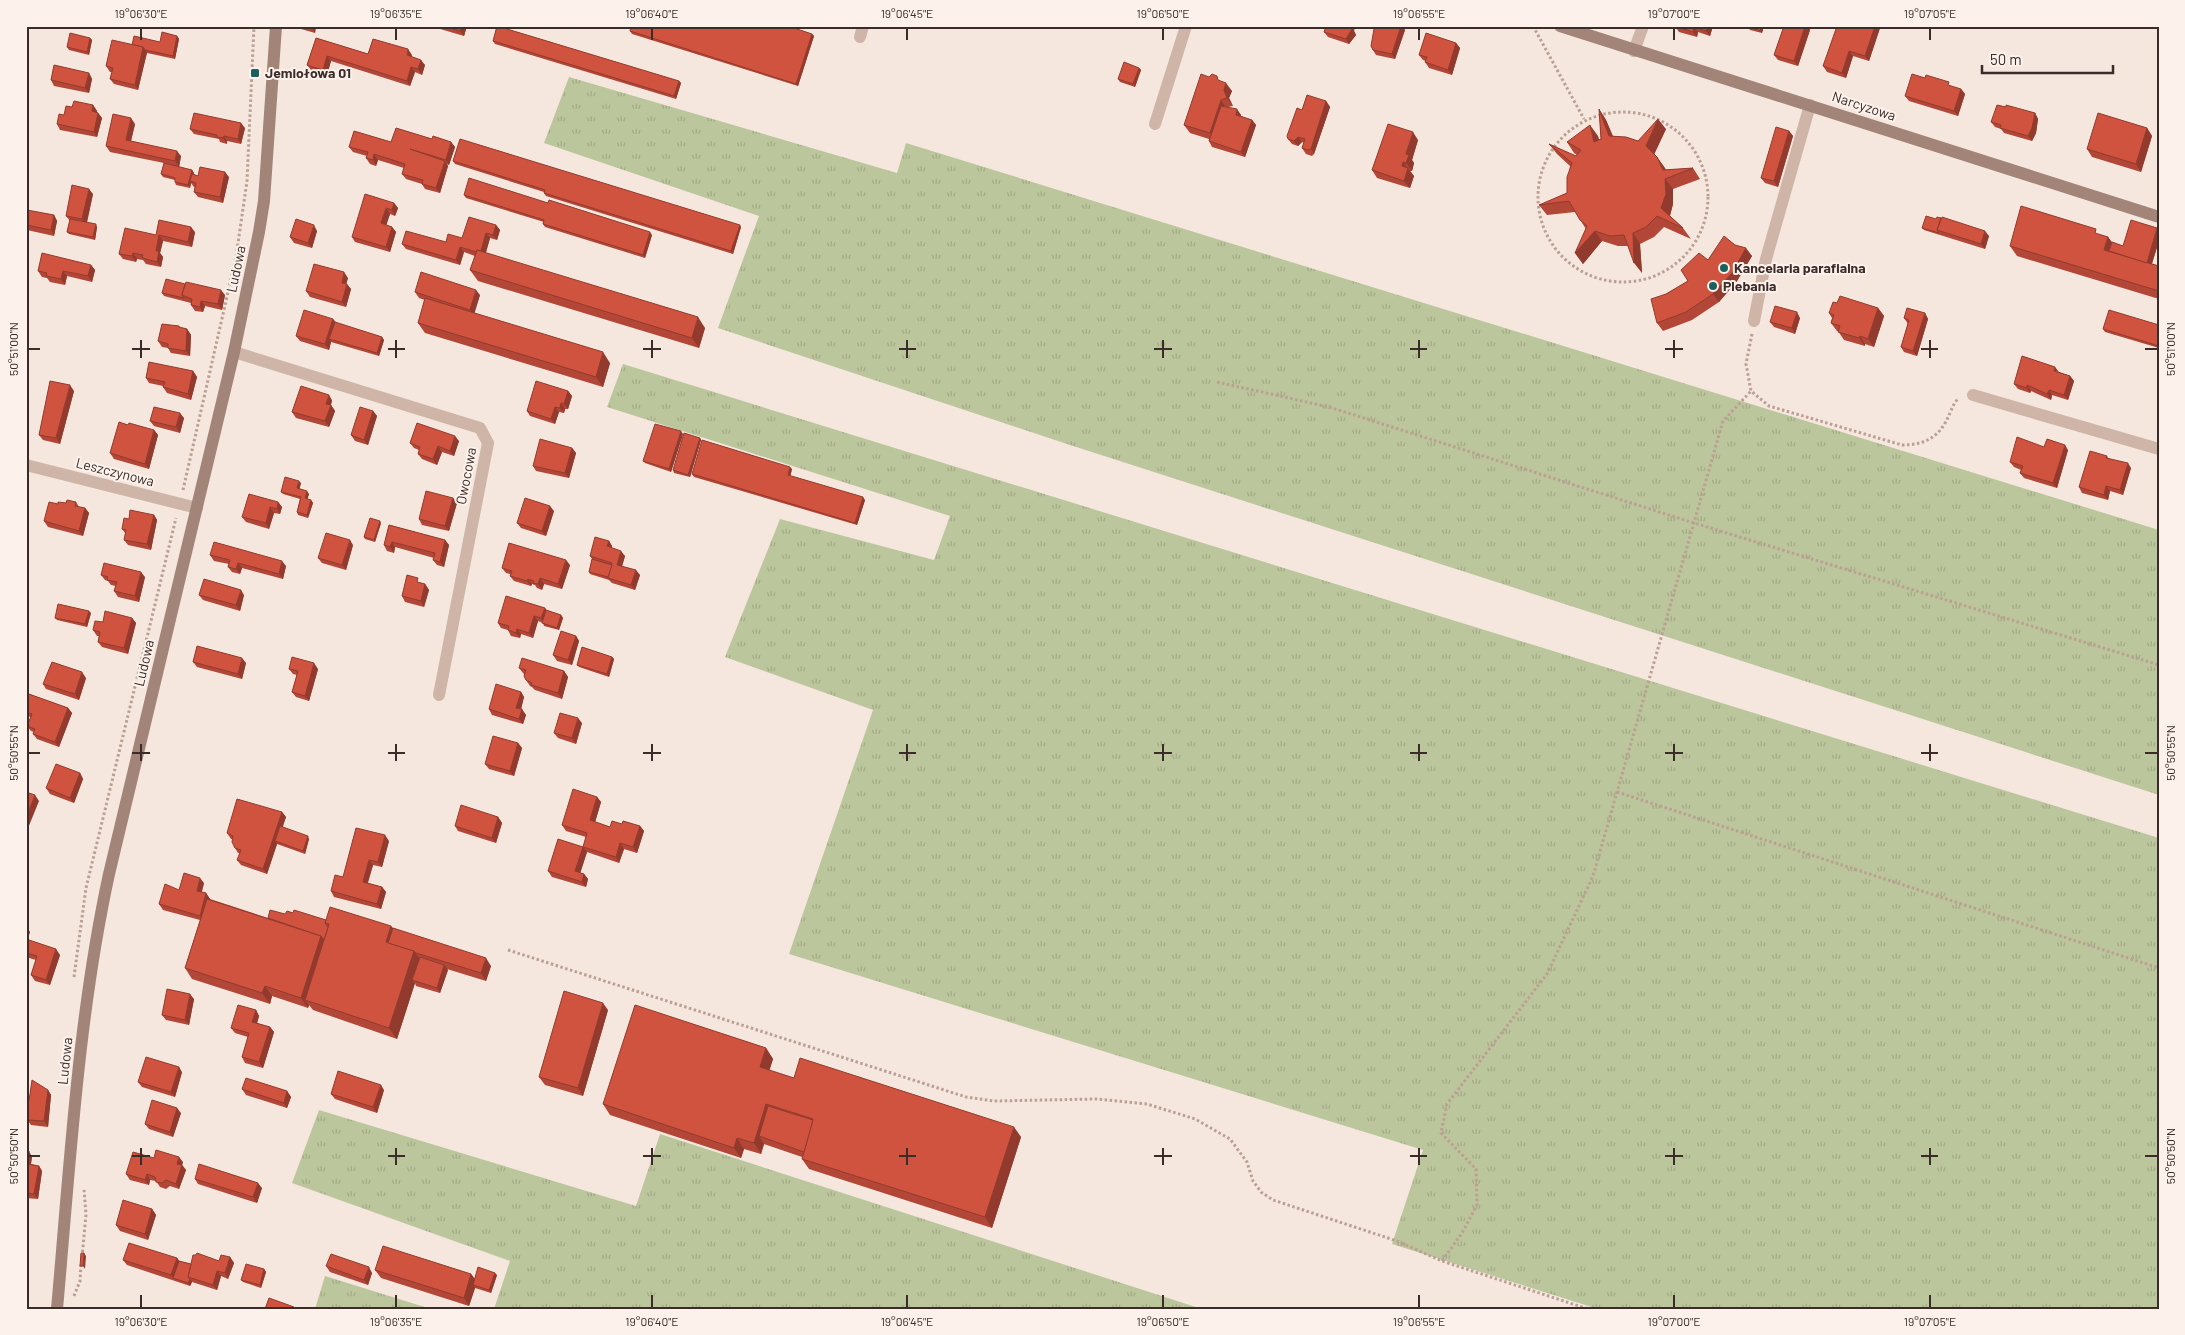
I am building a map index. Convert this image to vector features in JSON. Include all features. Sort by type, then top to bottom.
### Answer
[{"type":"main road","name":"Ludowa","points":[[57,1309],[80,1057],[93,954],[113,858],[234,352],[264,201],[276,26]]},
{"type":"main road","name":"Narcyzowa","points":[[1560,26],[2159,217]]},
{"type":"street","points":[[1155,124],[1186,26]]},
{"type":"street","points":[[1634,51],[1642,26]]},
{"type":"street","points":[[1754,321],[1766,259],[1810,105]]},
{"type":"street","name":"Owocowa","points":[[234,352],[480,428],[488,442],[439,695]]},
{"type":"street","points":[[1973,396],[2159,449]]},
{"type":"street","name":"Leszczynowa","points":[[26,466],[197,508]]},
{"type":"path","points":[[1533,26],[1584,119]]},
{"type":"path","points":[[1626,110],[1680,130],[1707,170],[1709,217],[1692,251],[1658,277],[1613,284],[1571,267],[1545,235],[1536,194],[1549,151],[1584,119],[1626,110]]},
{"type":"path","points":[[1754,321],[1746,364],[1751,390],[1769,406],[1902,446],[1926,442],[1934,437],[1941,431],[1956,401],[1965,395],[1973,396]]},
{"type":"path","points":[[1217,382],[1329,407],[1694,523],[2159,665]]},
{"type":"path","points":[[1442,1261],[1462,1234],[1477,1205],[1476,1169],[1441,1133],[1447,1104],[1547,974],[1592,876],[1723,421],[1751,390]]},
{"type":"path","points":[[1617,792],[2159,968]]},
{"type":"path","points":[[508,950],[966,1097],[994,1102],[1096,1099],[1147,1104],[1195,1119],[1230,1139],[1247,1162],[1253,1181],[1261,1192],[1273,1200],[1397,1241],[1442,1261],[1588,1309]]},
{"type":"path","points":[[73,1300],[80,1281],[86,1215],[84,1180]]},
{"type":"green space","points":[[569,77],[897,173],[906,143],[2159,530],[2159,795],[1070,445],[718,328],[759,216],[544,143]]},
{"type":"green space","points":[[623,364],[2159,838],[2159,1309],[1598,1309],[1392,1244],[1423,1150],[789,954],[873,710],[725,657],[780,519],[934,560],[950,516],[607,407]]},
{"type":"green space","points":[[319,1110],[636,1206],[660,1134],[1202,1309],[494,1309],[510,1261],[292,1183]]},
{"type":"green space","points":[[325,1276],[431,1309],[315,1309]]},
{"type":"building","points":[[445,26],[461,26],[460,31]]},
{"type":"building","points":[[497,26],[679,81],[674,96],[493,41]]},
{"type":"building","points":[[631,26],[788,26],[812,34],[796,84],[630,31]]},
{"type":"building","points":[[1326,26],[1350,26],[1352,29],[1346,39],[1324,32]]},
{"type":"building","points":[[1377,26],[1401,26],[1392,54],[1373,50],[1371,46],[1374,29]]},
{"type":"building","points":[[1675,26],[1707,26],[1706,31],[1694,27],[1693,32]]},
{"type":"building","points":[[1748,26],[1761,26],[1760,31]]},
{"type":"building","points":[[1784,26],[1805,26],[1794,61],[1774,55]]},
{"type":"building","points":[[1837,26],[1875,26],[1865,56],[1849,51],[1842,73],[1823,66]]},
{"type":"building","points":[[162,32],[177,36],[173,56],[132,45],[134,36],[160,42]]},
{"type":"building","points":[[70,33],[90,38],[87,52],[67,47]]},
{"type":"building","points":[[1426,33],[1456,43],[1448,70],[1425,62],[1427,57],[1419,55]]},
{"type":"building","points":[[316,38],[368,54],[373,39],[408,49],[407,55],[421,60],[418,69],[411,67],[407,81],[327,56],[323,70],[307,65]]},
{"type":"building","points":[[112,40],[143,47],[135,85],[110,79],[113,68],[106,66]]},
{"type":"building","points":[[1124,62],[1139,68],[1133,84],[1118,79]]},
{"type":"building","points":[[54,65],[89,73],[85,88],[51,80]]},
{"type":"building","points":[[1201,74],[1209,77],[1212,74],[1217,76],[1218,80],[1226,83],[1224,90],[1227,98],[1221,100],[1210,133],[1184,125]]},
{"type":"building","points":[[1912,74],[1925,78],[1926,75],[1949,82],[1948,85],[1961,89],[1954,111],[1905,96]]},
{"type":"building","points":[[1307,95],[1326,101],[1311,149],[1308,150],[1302,148],[1305,139],[1298,137],[1294,141],[1288,139],[1287,136],[1297,108],[1302,110]]},
{"type":"building","points":[[74,101],[93,105],[92,111],[98,113],[94,132],[57,124],[59,114],[64,115],[66,106],[72,107]]},
{"type":"building","points":[[1997,105],[2006,107],[2006,105],[2035,113],[2028,136],[2000,128],[2001,125],[1991,122]]},
{"type":"building","points":[[1221,106],[1237,109],[1236,115],[1252,120],[1241,152],[1209,141]]},
{"type":"building","points":[[1599,109],[1609,136],[1626,137],[1638,141],[1658,119],[1646,146],[1657,157],[1663,170],[1693,168],[1665,179],[1666,194],[1661,208],[1683,228],[1657,216],[1646,227],[1633,233],[1634,263],[1624,235],[1610,236],[1595,231],[1575,253],[1587,226],[1580,220],[1569,201],[1539,205],[1567,193],[1567,177],[1572,163],[1549,144],[1576,156],[1581,150],[1567,142],[1590,125],[1594,142],[1601,139]]},
{"type":"building","points":[[194,113],[241,123],[238,139],[224,136],[223,138],[217,137],[217,135],[190,129]]},
{"type":"building","points":[[2098,113],[2147,128],[2136,164],[2087,149]]},
{"type":"building","points":[[113,114],[131,118],[126,140],[177,151],[175,161],[106,146]]},
{"type":"building","points":[[1388,124],[1413,132],[1406,154],[1409,155],[1406,163],[1403,162],[1402,166],[1408,168],[1404,181],[1372,170]]},
{"type":"building","points":[[1776,127],[1789,131],[1774,181],[1761,178]]},
{"type":"building","points":[[396,128],[432,139],[433,136],[451,142],[446,160],[410,149],[445,161],[436,188],[422,184],[423,180],[402,174],[405,164],[374,154],[373,160],[366,158],[368,152],[349,147],[354,131],[391,142]]},
{"type":"building","points":[[460,139],[740,225],[731,251],[544,193],[545,190],[453,161]]},
{"type":"building","points":[[164,163],[192,170],[188,185],[175,182],[175,178],[161,174]]},
{"type":"building","points":[[200,167],[225,172],[220,197],[194,192],[196,183],[190,181],[192,174],[198,176]]},
{"type":"building","points":[[469,178],[548,203],[549,200],[650,232],[643,255],[543,224],[544,220],[464,195]]},
{"type":"building","points":[[72,185],[89,189],[82,219],[66,216]]},
{"type":"building","points":[[365,194],[394,203],[392,210],[386,208],[381,223],[392,227],[386,247],[352,237]]},
{"type":"building","points":[[2021,206],[2096,229],[2095,233],[2108,237],[2104,250],[2159,266],[2159,291],[2010,246]]},
{"type":"building","points":[[27,210],[54,215],[51,230],[26,225]]},
{"type":"building","points":[[1926,216],[1936,219],[1937,217],[1941,218],[1937,230],[1939,233],[1922,228]]},
{"type":"building","points":[[469,217],[496,225],[493,235],[486,233],[481,251],[477,250],[476,252],[460,247],[456,260],[402,244],[406,231],[446,242],[448,234],[462,238]]},
{"type":"building","points":[[1942,217],[1985,231],[1981,244],[1937,230]]},
{"type":"building","points":[[70,219],[96,224],[93,237],[67,232]]},
{"type":"building","points":[[296,219],[314,225],[308,243],[290,237]]},
{"type":"building","points":[[159,220],[191,227],[188,242],[159,235],[156,251],[159,251],[157,262],[142,258],[143,255],[133,253],[132,256],[119,254],[125,228],[156,235]]},
{"type":"building","points":[[2131,220],[2157,228],[2147,263],[2109,251],[2112,242],[2123,246]]},
{"type":"building","name":"Plebania","points":[[1724,236],[1735,245],[1746,248],[1732,273],[1713,294],[1686,312],[1657,323],[1651,299],[1666,294],[1688,281],[1681,270],[1699,253],[1708,260]]},
{"type":"building","points":[[477,250],[698,317],[692,338],[470,270]]},
{"type":"building","points":[[42,253],[91,265],[88,276],[63,271],[61,279],[46,276],[47,273],[38,271]]},
{"type":"building","points":[[314,264],[344,272],[342,283],[347,284],[342,302],[306,291]]},
{"type":"building","points":[[421,272],[476,290],[470,310],[415,292]]},
{"type":"building","points":[[166,279],[185,284],[182,295],[184,298],[162,293]]},
{"type":"building","points":[[186,282],[221,290],[218,304],[201,301],[200,307],[191,305],[192,299],[182,295]]},
{"type":"building","points":[[1840,296],[1878,308],[1868,339],[1838,332],[1840,326],[1831,323],[1834,315],[1829,313],[1833,302],[1837,303]]},
{"type":"building","points":[[425,298],[603,352],[596,377],[418,323]]},
{"type":"building","points":[[1775,306],[1797,312],[1792,328],[1770,322]]},
{"type":"building","points":[[1907,308],[1925,313],[1913,351],[1901,347],[1909,320],[1904,318]]},
{"type":"building","points":[[304,310],[333,319],[325,344],[296,336]]},
{"type":"building","points":[[2109,310],[2159,325],[2159,346],[2103,329]]},
{"type":"building","points":[[335,322],[382,337],[377,353],[329,339]]},
{"type":"building","points":[[162,324],[187,329],[186,351],[168,348],[168,344],[158,341]]},
{"type":"building","points":[[2022,356],[2055,367],[2054,371],[2070,376],[2064,395],[2049,390],[2047,394],[2027,385],[2027,388],[2014,384]]},
{"type":"building","points":[[149,362],[193,371],[188,394],[163,387],[165,382],[146,378]]},
{"type":"building","points":[[50,381],[70,385],[56,438],[39,435]]},
{"type":"building","points":[[536,381],[568,391],[564,404],[561,403],[560,408],[555,407],[551,419],[527,411]]},
{"type":"building","points":[[301,386],[329,395],[326,404],[331,405],[325,421],[292,412]]},
{"type":"building","points":[[154,407],[180,413],[176,427],[150,421]]},
{"type":"building","points":[[360,407],[373,411],[364,440],[351,435]]},
{"type":"building","points":[[119,422],[154,430],[145,464],[110,453]]},
{"type":"building","points":[[417,423],[455,436],[450,451],[438,446],[433,459],[418,454],[420,447],[410,443]]},
{"type":"building","points":[[655,424],[681,431],[669,469],[643,461]]},
{"type":"building","points":[[684,433],[700,438],[688,475],[673,470]]},
{"type":"building","points":[[2017,437],[2044,447],[2047,439],[2065,445],[2053,483],[2020,473],[2023,466],[2010,462]]},
{"type":"building","points":[[540,439],[572,448],[565,473],[533,466]]},
{"type":"building","points":[[702,440],[790,467],[788,475],[863,497],[855,523],[692,474]]},
{"type":"building","points":[[2090,451],[2107,456],[2106,458],[2128,463],[2120,490],[2106,486],[2104,495],[2079,487]]},
{"type":"building","points":[[285,477],[299,481],[297,488],[307,491],[305,498],[311,500],[307,515],[297,512],[301,497],[281,492]]},
{"type":"building","points":[[426,491],[453,498],[445,526],[419,519]]},
{"type":"building","points":[[249,494],[278,502],[277,509],[270,507],[266,523],[242,517]]},
{"type":"building","points":[[525,498],[550,506],[542,531],[517,523]]},
{"type":"building","points":[[67,500],[76,502],[75,506],[85,508],[79,531],[44,521],[49,502],[58,504],[58,502],[66,503]]},
{"type":"building","points":[[130,510],[154,515],[147,544],[124,540],[126,530],[122,529],[124,518],[129,519]]},
{"type":"building","points":[[370,518],[380,521],[374,540],[364,537]]},
{"type":"building","points":[[389,525],[445,540],[440,562],[433,560],[435,553],[392,542],[390,547],[384,545]]},
{"type":"building","points":[[326,533],[350,540],[342,565],[318,558]]},
{"type":"building","points":[[595,537],[609,541],[607,546],[621,551],[617,565],[636,570],[631,585],[608,578],[612,563],[590,556]]},
{"type":"building","points":[[214,542],[282,561],[279,574],[238,563],[236,569],[228,567],[230,560],[210,555]]},
{"type":"building","points":[[509,543],[566,560],[558,584],[540,578],[538,584],[528,579],[527,581],[510,576],[512,571],[502,568]]},
{"type":"building","points":[[592,559],[612,565],[608,577],[589,572]]},
{"type":"building","points":[[104,563],[141,572],[135,596],[114,591],[117,582],[107,580],[108,577],[101,575]]},
{"type":"building","points":[[407,575],[418,578],[417,582],[425,584],[421,601],[402,596]]},
{"type":"building","points":[[204,579],[241,590],[236,605],[199,595]]},
{"type":"building","points":[[506,596],[545,608],[541,618],[534,616],[529,633],[517,629],[516,633],[508,630],[509,626],[498,623]]},
{"type":"building","points":[[58,604],[89,611],[85,624],[55,618]]},
{"type":"building","points":[[546,610],[561,615],[557,628],[542,623]]},
{"type":"building","points":[[105,611],[132,618],[124,648],[98,642],[100,632],[93,630],[95,621],[103,622]]},
{"type":"building","points":[[561,631],[576,636],[568,660],[553,655]]},
{"type":"building","points":[[197,646],[242,658],[238,674],[193,662]]},
{"type":"building","points":[[582,647],[612,657],[607,674],[577,665]]},
{"type":"building","points":[[292,657],[314,663],[305,696],[292,692],[298,671],[289,669]]},
{"type":"building","points":[[522,658],[564,671],[558,693],[531,685],[532,683],[526,680],[524,676],[526,670],[519,668]]},
{"type":"building","points":[[52,662],[82,672],[75,694],[43,684]]},
{"type":"building","points":[[496,684],[521,692],[516,708],[522,709],[519,719],[489,709]]},
{"type":"building","points":[[26,693],[68,708],[55,742],[33,734],[35,729],[27,726],[32,714],[26,712]]},
{"type":"building","points":[[560,713],[578,718],[572,738],[554,733]]},
{"type":"building","points":[[493,736],[518,743],[510,771],[485,764]]},
{"type":"building","points":[[56,764],[80,773],[70,798],[46,788]]},
{"type":"building","points":[[573,789],[597,797],[590,820],[610,827],[612,821],[622,824],[623,821],[640,826],[633,847],[620,843],[616,857],[583,847],[587,833],[562,825]]},
{"type":"building","points":[[26,792],[35,795],[26,818]]},
{"type":"building","points":[[237,799],[282,812],[263,869],[237,860],[241,850],[235,848],[232,842],[233,836],[227,833]]},
{"type":"building","points":[[461,805],[498,817],[492,838],[455,826]]},
{"type":"building","points":[[280,826],[308,836],[303,851],[275,841]]},
{"type":"building","points":[[356,828],[385,835],[378,862],[369,860],[363,882],[382,887],[377,904],[331,891],[335,875],[343,877]]},
{"type":"building","points":[[558,839],[583,847],[575,871],[584,874],[582,882],[548,871]]},
{"type":"building","points":[[184,873],[200,878],[197,891],[206,893],[200,916],[159,904],[165,884],[179,890]]},
{"type":"building","points":[[207,899],[321,936],[301,998],[265,986],[262,993],[185,968]]},
{"type":"building","points":[[330,907],[391,926],[386,942],[414,951],[389,1028],[305,1000],[329,924],[325,923]]},
{"type":"building","points":[[270,910],[285,914],[287,911],[293,913],[294,910],[326,920],[325,923],[328,927],[324,940],[321,936],[268,918]]},
{"type":"building","points":[[393,928],[486,958],[481,973],[388,943]]},
{"type":"building","points":[[26,939],[56,949],[46,980],[31,975],[37,956],[26,953]]},
{"type":"building","points":[[420,957],[444,965],[437,988],[412,980]]},
{"type":"building","points":[[167,989],[190,994],[185,1020],[162,1015]]},
{"type":"building","points":[[564,991],[603,1003],[578,1088],[539,1077]]},
{"type":"building","points":[[238,1005],[256,1010],[252,1022],[270,1027],[259,1062],[242,1057],[249,1033],[231,1028]]},
{"type":"building","points":[[635,1005],[766,1048],[760,1067],[794,1078],[800,1058],[1014,1127],[985,1217],[802,1159],[813,1119],[766,1104],[754,1143],[737,1138],[734,1148],[603,1104]]},
{"type":"building","points":[[146,1057],[179,1067],[171,1092],[138,1082]]},
{"type":"building","points":[[338,1071],[381,1085],[373,1107],[331,1094]]},
{"type":"building","points":[[246,1078],[287,1091],[284,1103],[242,1089]]},
{"type":"building","points":[[32,1080],[48,1090],[44,1121],[28,1120],[28,1115],[26,1115],[26,1099],[29,1101]]},
{"type":"building","points":[[152,1100],[177,1108],[170,1132],[145,1124]]},
{"type":"building","points":[[768,1106],[813,1120],[804,1152],[759,1136]]},
{"type":"building","points":[[156,1150],[179,1157],[177,1164],[182,1165],[176,1184],[166,1180],[162,1183],[156,1182],[155,1177],[147,1174],[145,1180],[126,1174],[133,1152],[154,1158]]},
{"type":"building","points":[[26,1151],[29,1151],[27,1164],[39,1166],[34,1194],[26,1193]]},
{"type":"building","points":[[199,1164],[258,1183],[253,1197],[195,1179]]},
{"type":"building","points":[[123,1200],[152,1209],[145,1234],[116,1225]]},
{"type":"building","points":[[129,1243],[177,1258],[171,1275],[123,1260]]},
{"type":"building","points":[[383,1246],[471,1274],[464,1298],[375,1270]]},
{"type":"building","points":[[81,1253],[84,1253],[83,1266],[80,1266]]},
{"type":"building","points":[[197,1253],[219,1261],[221,1255],[230,1257],[225,1273],[217,1271],[213,1285],[188,1277],[193,1255]]},
{"type":"building","points":[[331,1254],[369,1267],[364,1280],[326,1266]]},
{"type":"building","points":[[179,1261],[191,1264],[188,1283],[173,1278]]},
{"type":"building","points":[[246,1264],[264,1269],[260,1285],[241,1280]]},
{"type":"building","points":[[478,1267],[495,1273],[489,1290],[473,1285]]},
{"type":"building","points":[[269,1298],[294,1307],[293,1309],[265,1309]]},
{"type":"place","name":"Jemiołowa 01","points":[[255,73]]},
{"type":"place","name":"Kancelaria parafialna","points":[[1724,268]]},
{"type":"place","name":"Plebania","points":[[1713,286]]}]
